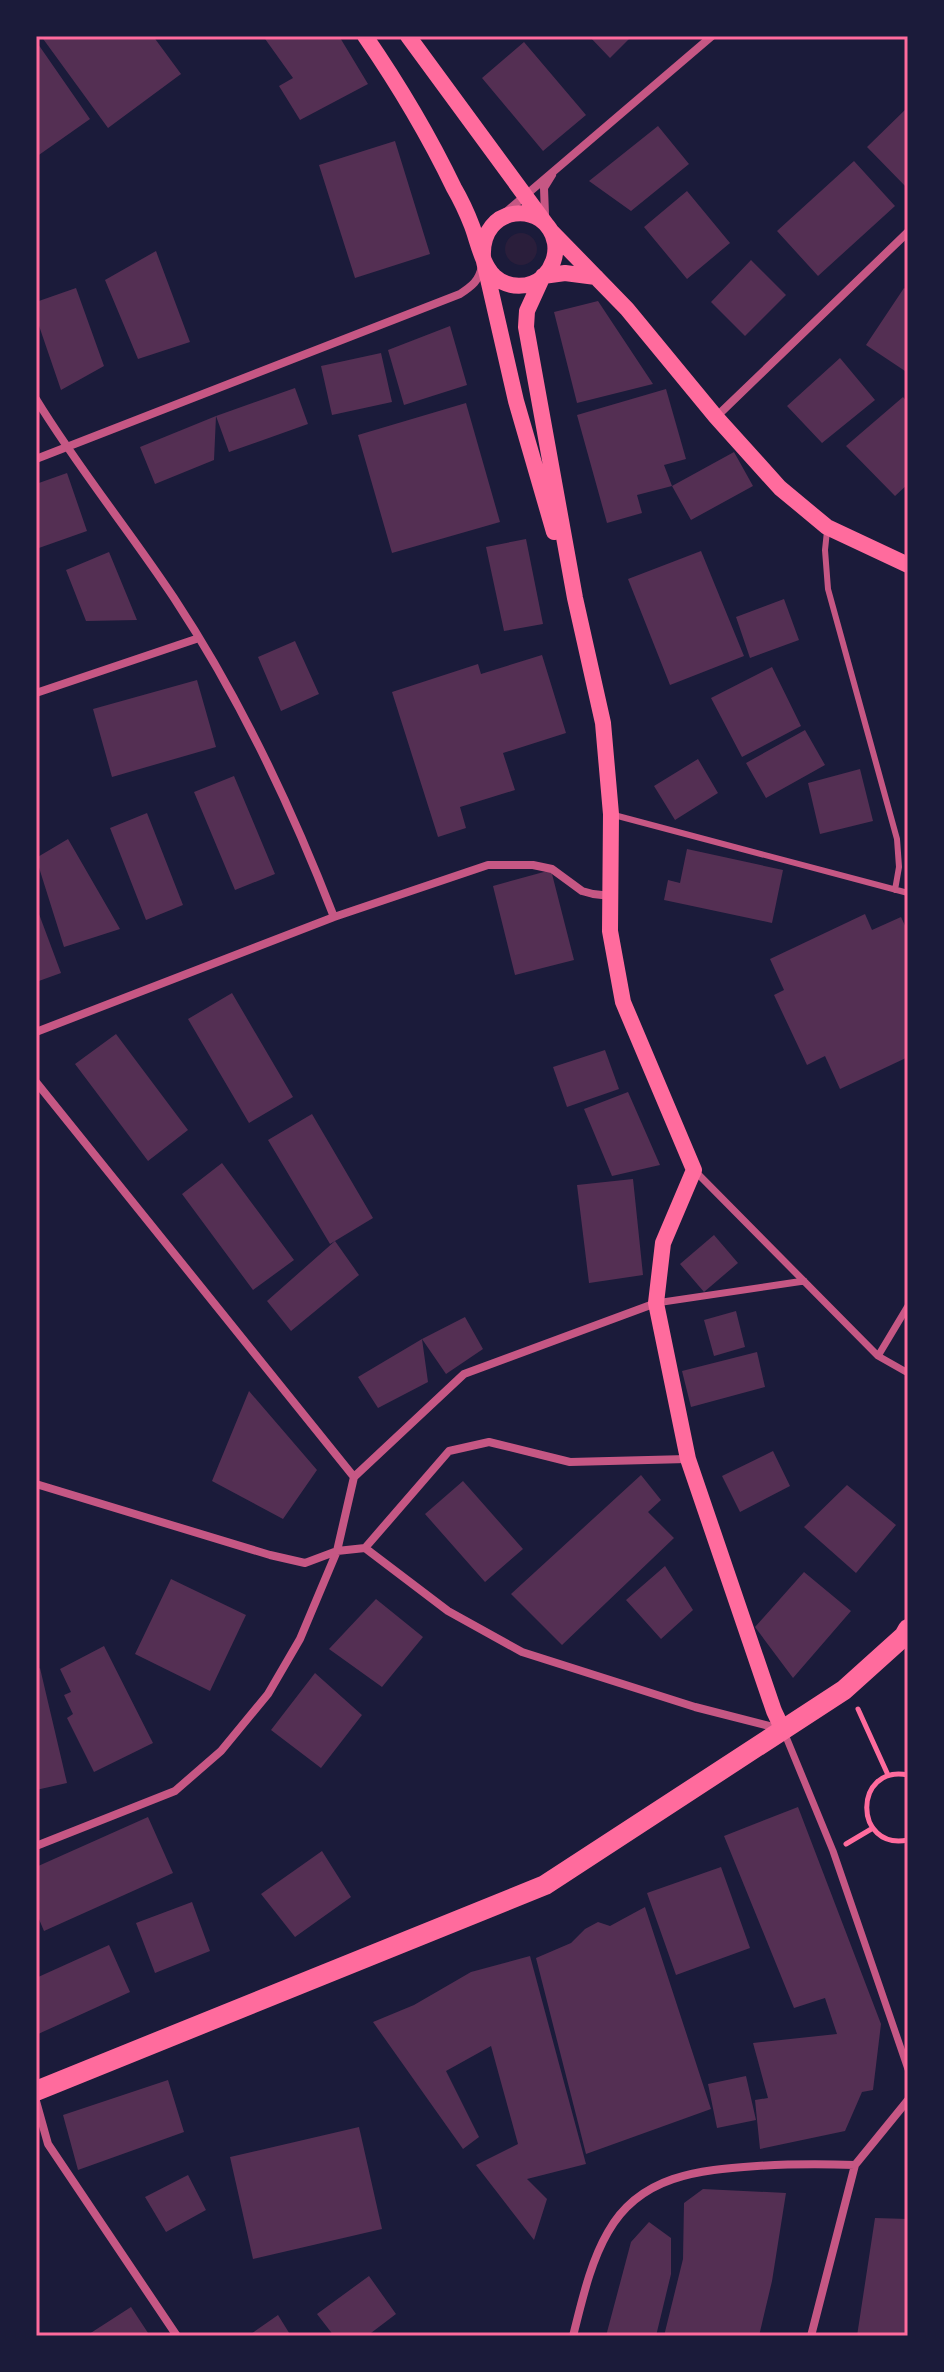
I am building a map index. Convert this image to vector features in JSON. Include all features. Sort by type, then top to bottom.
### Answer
[{"type":"main road","points":[[365,36],[417,118],[454,187],[493,275],[511,285],[533,283],[543,276],[565,273],[596,277]]},
{"type":"main road","points":[[408,36],[551,231],[555,243],[551,266],[527,311],[526,327],[575,598],[603,723],[611,814],[610,931],[623,1002],[694,1170],[663,1243],[656,1303],[688,1459],[783,1730]]},
{"type":"main road","points":[[575,598],[534,469],[483,257],[485,237],[497,220],[520,213],[532,215],[543,222],[627,309],[716,417],[780,488],[827,527],[908,565]]},
{"type":"main road","points":[[36,2091],[545,1885],[844,1690],[907,1637]]},
{"type":"street","points":[[497,220],[712,36]]},
{"type":"street","points":[[551,231],[543,199],[544,188],[554,170]]},
{"type":"street","points":[[716,417],[908,232]]},
{"type":"street","points":[[36,459],[460,294],[474,285],[480,275],[483,257]]},
{"type":"street","points":[[36,399],[65,447],[173,596],[199,638],[275,776],[334,917]]},
{"type":"street","points":[[36,693],[199,638]]},
{"type":"street","points":[[36,1032],[334,917],[488,865],[533,865],[552,869],[582,891],[611,896]]},
{"type":"street","points":[[36,1082],[354,1477]]},
{"type":"street","points":[[694,1170],[878,1356],[908,1373]]},
{"type":"street","points":[[36,1846],[175,1791],[221,1751],[268,1694],[300,1639],[337,1551],[354,1477],[464,1374],[656,1303],[804,1281]]},
{"type":"street","points":[[878,1356],[908,1306]]},
{"type":"street","points":[[36,1484],[305,1563],[337,1551],[365,1548],[449,1451],[489,1442],[570,1462],[688,1459]]},
{"type":"street","points":[[365,1548],[448,1611],[522,1652],[695,1707],[783,1730],[833,1851],[908,2069]]},
{"type":"street","points":[[811,2336],[855,2165],[908,2100]]},
{"type":"street","points":[[36,2101],[48,2144],[177,2336]]},
{"type":"street","points":[[573,2336],[593,2264],[608,2230],[627,2208],[651,2188],[671,2178],[698,2171],[807,2163],[855,2165]]},
{"type":"lane","points":[[827,527],[828,589],[897,839],[899,867],[895,890]]},
{"type":"lane","points":[[611,814],[908,893]]},
{"type":"path","points":[[854,1701],[888,1775]]},
{"type":"path","points":[[908,1775],[888,1775],[879,1780],[867,1798],[866,1809],[873,1828],[891,1840],[908,1840]]},
{"type":"path","points":[[833,1851],[873,1828]]},
{"type":"shaded area","points":[[521,233],[532,238],[537,249],[532,260],[521,265],[510,260],[505,249],[510,238]]},
{"type":"building","points":[[41,36],[153,36],[181,74],[108,128]]},
{"type":"building","points":[[263,36],[339,36],[368,84],[300,120],[279,86],[293,78]]},
{"type":"building","points":[[589,36],[632,36],[610,58]]},
{"type":"building","points":[[524,42],[586,115],[543,151],[482,78]]},
{"type":"building","points":[[36,45],[90,119],[36,157]]},
{"type":"building","points":[[908,107],[908,189],[867,147]]},
{"type":"building","points":[[658,126],[689,164],[631,211],[589,181]]},
{"type":"building","points":[[395,141],[430,254],[355,278],[319,165]]},
{"type":"building","points":[[854,161],[895,206],[818,276],[777,231]]},
{"type":"building","points":[[687,191],[730,243],[687,279],[644,227]]},
{"type":"building","points":[[156,251],[190,342],[138,359],[105,280]]},
{"type":"building","points":[[751,260],[786,295],[745,336],[711,302]]},
{"type":"building","points":[[76,288],[104,366],[61,390],[36,317],[36,302]]},
{"type":"building","points":[[904,288],[908,291],[908,373],[866,345]]},
{"type":"building","points":[[598,301],[653,384],[577,403],[554,312]]},
{"type":"building","points":[[450,326],[467,385],[404,405],[388,350]]},
{"type":"building","points":[[381,353],[392,402],[332,415],[321,366]]},
{"type":"building","points":[[840,358],[875,400],[822,443],[787,406]]},
{"type":"building","points":[[295,388],[308,424],[229,452],[216,416]]},
{"type":"building","points":[[666,389],[686,459],[664,465],[672,486],[637,495],[642,513],[607,523],[577,415]]},
{"type":"building","points":[[903,397],[908,403],[908,484],[895,496],[846,446]]},
{"type":"building","points":[[466,403],[500,522],[392,553],[358,435]]},
{"type":"building","points":[[216,416],[214,460],[155,484],[140,447]]},
{"type":"building","points":[[734,452],[753,486],[691,520],[672,486]]},
{"type":"building","points":[[67,473],[87,531],[36,549],[36,484]]},
{"type":"building","points":[[526,539],[543,624],[504,631],[486,547]]},
{"type":"building","points":[[701,551],[744,656],[670,685],[628,579]]},
{"type":"building","points":[[109,552],[137,620],[86,621],[66,570]]},
{"type":"building","points":[[784,599],[799,640],[750,658],[736,617]]},
{"type":"building","points":[[295,641],[319,694],[281,711],[258,657]]},
{"type":"building","points":[[542,655],[566,733],[503,753],[515,790],[460,807],[466,828],[438,837],[392,692],[478,664],[481,674]]},
{"type":"building","points":[[772,667],[801,726],[742,757],[711,698]]},
{"type":"building","points":[[197,680],[216,747],[112,777],[93,709]]},
{"type":"building","points":[[805,730],[825,765],[766,798],[746,763]]},
{"type":"building","points":[[698,759],[718,793],[675,820],[654,786]]},
{"type":"building","points":[[860,769],[873,821],[820,834],[808,783]]},
{"type":"building","points":[[234,776],[275,874],[235,890],[194,792]]},
{"type":"building","points":[[147,813],[183,905],[146,920],[110,828]]},
{"type":"building","points":[[68,839],[120,929],[64,947],[36,858]]},
{"type":"building","points":[[687,849],[783,870],[772,923],[664,900],[668,880],[680,883]]},
{"type":"building","points":[[551,870],[574,960],[515,975],[493,886]]},
{"type":"building","points":[[36,906],[61,973],[36,982]]},
{"type":"building","points":[[865,914],[872,930],[901,917],[908,932],[908,1057],[840,1089],[825,1056],[807,1065],[774,995],[784,990],[770,959]]},
{"type":"building","points":[[232,993],[293,1097],[249,1123],[188,1019]]},
{"type":"building","points":[[116,1034],[188,1130],[148,1161],[75,1064]]},
{"type":"building","points":[[605,1050],[619,1089],[567,1107],[553,1067]]},
{"type":"building","points":[[628,1092],[660,1165],[612,1176],[584,1109]]},
{"type":"building","points":[[312,1114],[373,1218],[330,1244],[268,1140]]},
{"type":"building","points":[[222,1163],[294,1260],[253,1290],[182,1194]]},
{"type":"building","points":[[633,1179],[643,1275],[589,1283],[577,1185]]},
{"type":"building","points":[[714,1235],[738,1263],[704,1292],[680,1264]]},
{"type":"building","points":[[335,1241],[359,1275],[291,1331],[267,1301]]},
{"type":"building","points":[[736,1311],[745,1347],[714,1356],[704,1320]]},
{"type":"building","points":[[465,1317],[483,1349],[446,1374],[422,1339]]},
{"type":"building","points":[[422,1339],[428,1382],[378,1408],[358,1377]]},
{"type":"building","points":[[757,1352],[765,1387],[691,1407],[682,1371]]},
{"type":"building","points":[[249,1391],[317,1470],[283,1519],[212,1481]]},
{"type":"building","points":[[773,1451],[790,1486],[740,1512],[722,1476]]},
{"type":"building","points":[[641,1475],[661,1500],[648,1512],[674,1538],[562,1645],[511,1594]]},
{"type":"building","points":[[463,1481],[523,1549],[485,1582],[425,1514]]},
{"type":"building","points":[[847,1485],[896,1525],[856,1573],[804,1527]]},
{"type":"building","points":[[665,1566],[693,1610],[661,1639],[626,1600]]},
{"type":"building","points":[[804,1572],[851,1611],[793,1678],[755,1627]]},
{"type":"building","points":[[171,1579],[246,1615],[210,1691],[135,1654]]},
{"type":"building","points":[[376,1599],[423,1637],[382,1687],[329,1649]]},
{"type":"building","points":[[104,1646],[153,1743],[94,1772],[67,1718],[73,1714],[64,1695],[71,1692],[60,1669]]},
{"type":"building","points":[[40,1668],[67,1783],[36,1790],[36,1670]]},
{"type":"building","points":[[315,1673],[362,1715],[321,1768],[271,1730]]},
{"type":"building","points":[[798,1807],[881,2024],[873,2090],[862,2092],[845,2131],[760,2149],[755,2100],[768,2098],[753,2043],[837,2034],[825,1998],[794,2008],[724,1836]]},
{"type":"building","points":[[148,1817],[173,1873],[44,1931],[36,1912],[36,1867]]},
{"type":"building","points":[[322,1851],[351,1897],[295,1937],[261,1894]]},
{"type":"building","points":[[721,1867],[750,1948],[676,1975],[647,1893]]},
{"type":"building","points":[[192,1902],[210,1951],[155,1973],[136,1923]]},
{"type":"building","points":[[645,1907],[711,2109],[586,2154],[536,1958],[571,1943],[585,1929],[598,1922],[610,1926]]},
{"type":"building","points":[[109,1945],[130,1992],[36,2035],[36,1978]]},
{"type":"building","points":[[530,1956],[586,2164],[527,2179],[547,2199],[534,2240],[476,2165],[518,2144],[491,2046],[446,2071],[479,2137],[463,2149],[373,2022],[414,2005],[471,1972]]},
{"type":"building","points":[[746,2076],[756,2120],[717,2128],[708,2084]]},
{"type":"building","points":[[168,2080],[184,2132],[78,2170],[63,2115]]},
{"type":"building","points":[[359,2127],[382,2229],[253,2259],[230,2157]]},
{"type":"building","points":[[188,2175],[206,2210],[166,2232],[145,2197]]},
{"type":"building","points":[[703,2189],[786,2193],[772,2281],[759,2336],[664,2336],[683,2259],[684,2203]]},
{"type":"building","points":[[875,2218],[908,2219],[908,2336],[857,2336]]},
{"type":"building","points":[[649,2222],[671,2238],[671,2274],[656,2336],[606,2336],[631,2242]]},
{"type":"building","points":[[369,2276],[396,2314],[367,2336],[334,2336],[317,2314]]},
{"type":"building","points":[[131,2307],[150,2336],[86,2336]]},
{"type":"building","points":[[278,2315],[291,2336],[248,2336]]}]
